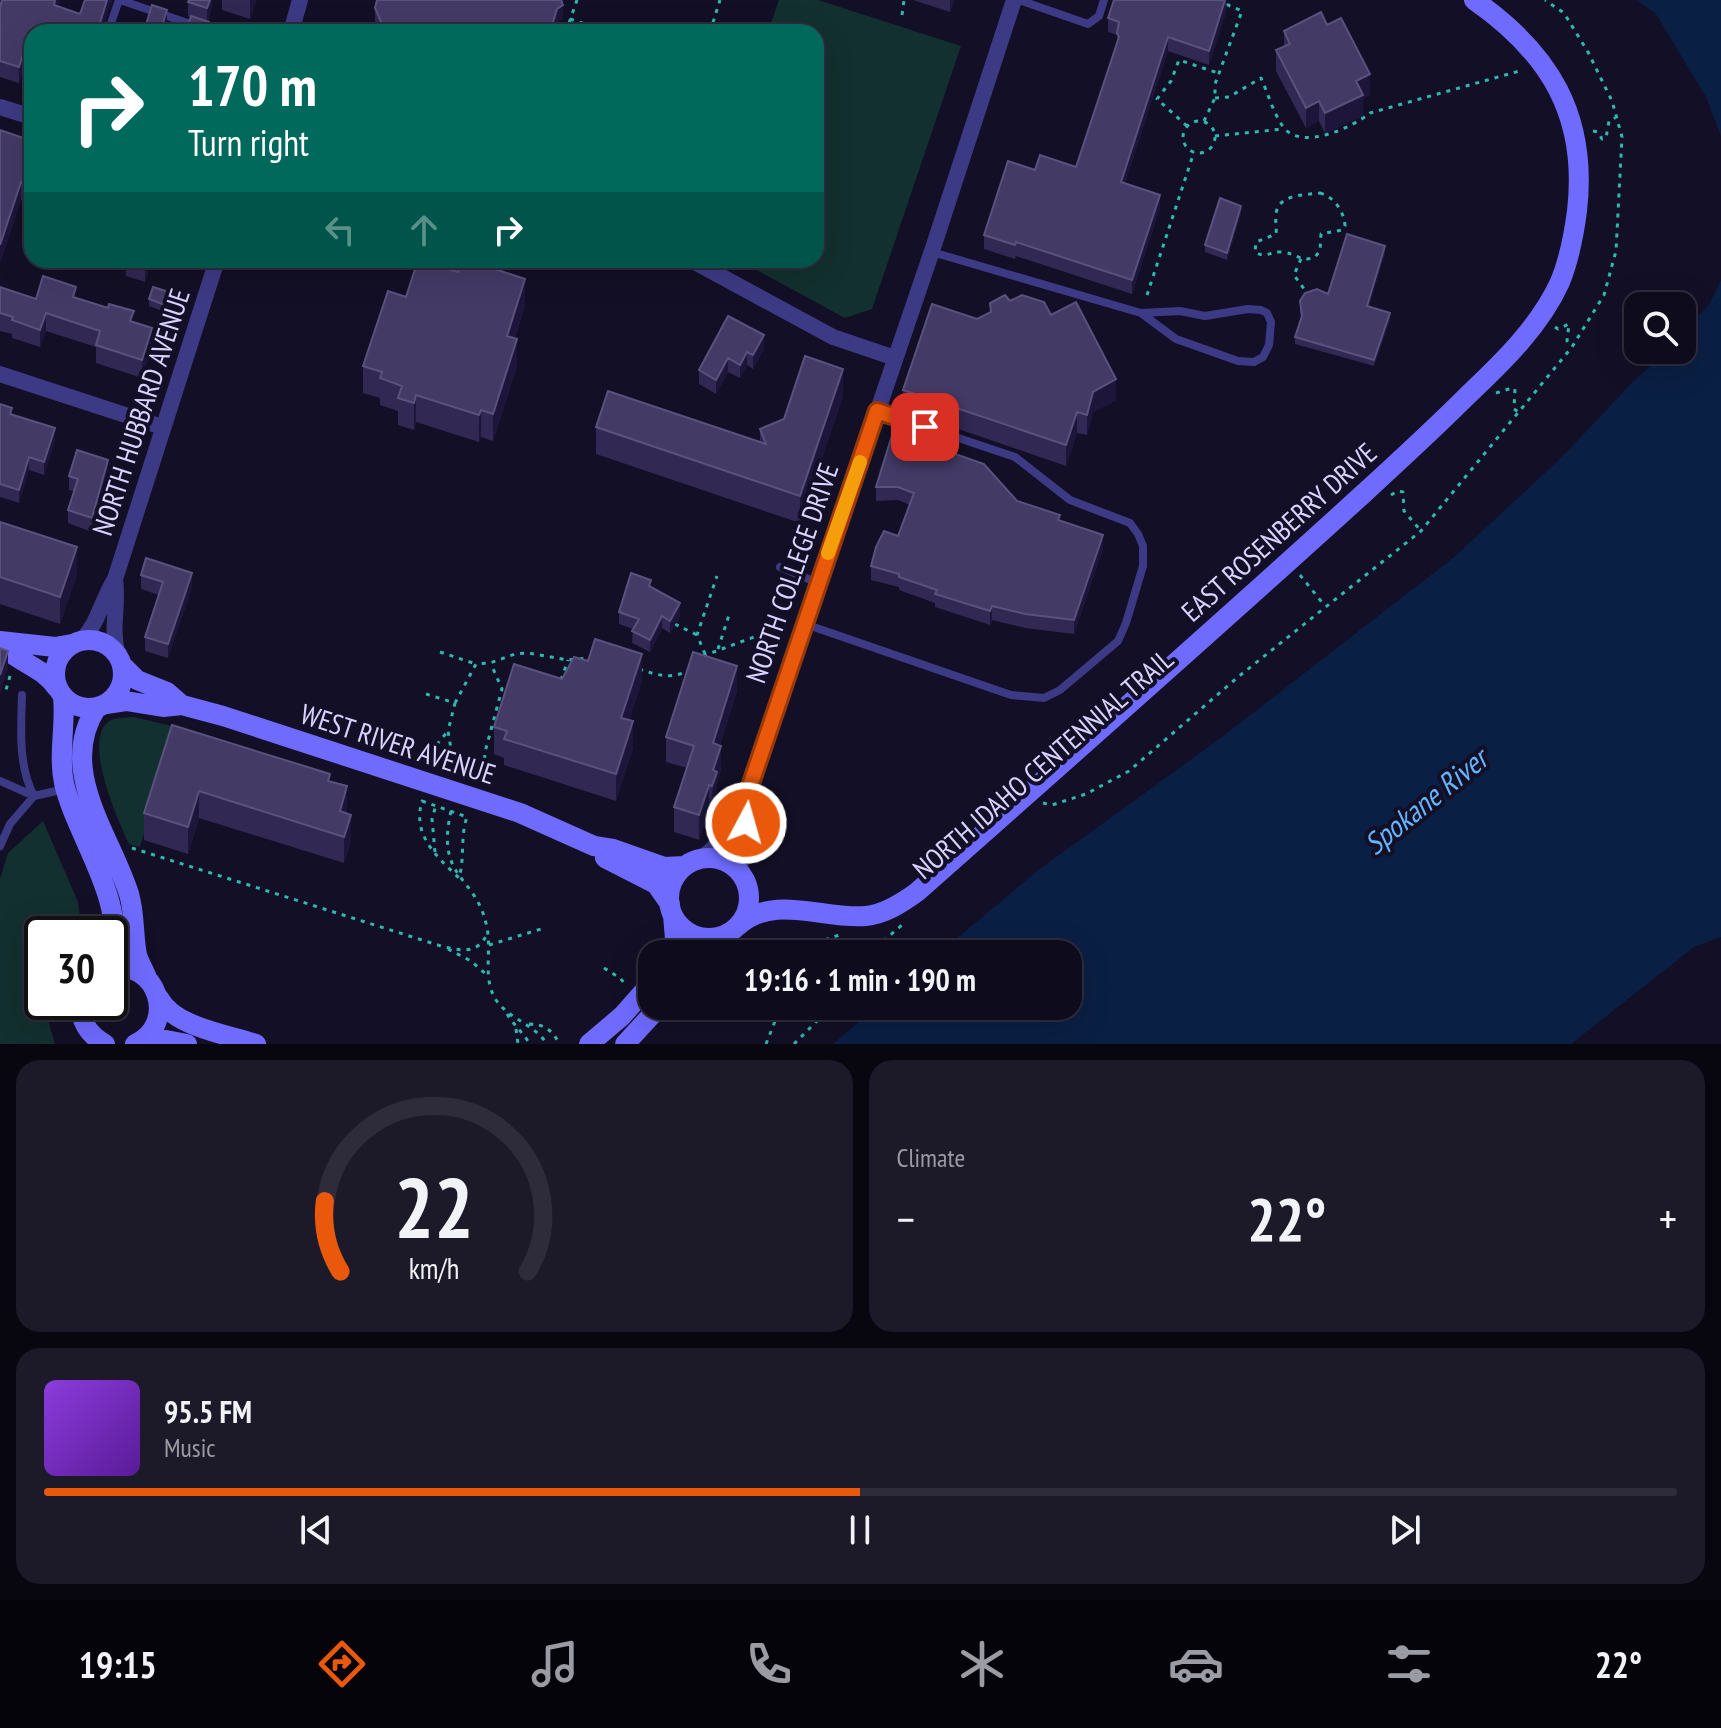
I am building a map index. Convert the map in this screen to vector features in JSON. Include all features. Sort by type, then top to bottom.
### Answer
[{"type":"street","points":[[293,24],[300,0]]},
{"type":"street","name":"NORTH COLLEGE DRIVE","points":[[742,876],[739,853],[746,823],[743,807],[797,621],[818,583],[1017,0]]},
{"type":"street","name":"EAST ROSENBERRY DRIVE","points":[[738,926],[747,917],[761,912],[791,909],[865,916],[893,907],[917,892],[1433,430],[1528,332],[1559,282],[1576,221],[1580,173],[1578,147],[1553,79],[1514,31],[1474,0]]},
{"type":"street","points":[[0,107],[24,114]]},
{"type":"street","name":"NORTH HUBBARD AVENUE","points":[[77,642],[96,623],[103,597],[115,579],[214,268]]},
{"type":"street","points":[[706,268],[833,337],[895,358]]},
{"type":"street","points":[[0,374],[162,427]]},
{"type":"street","name":"NORTH HUBBARD AVENUE","points":[[115,579],[118,600],[113,638],[120,660]]},
{"type":"street","points":[[77,642],[58,658],[55,668],[60,692],[62,765],[73,815],[112,916]]},
{"type":"street","points":[[0,643],[55,647],[77,642],[102,642],[120,660],[123,674],[119,691],[85,728],[82,744],[85,785],[128,891],[136,925],[137,955],[165,1009],[181,1020],[256,1044]]},
{"type":"street","points":[[0,643],[10,655],[48,675],[60,692],[79,707],[102,706]]},
{"type":"street","name":"WEST RIVER AVENUE","points":[[120,660],[137,680],[167,692],[182,705],[439,796],[520,813],[594,846],[613,849],[664,867],[690,864]]},
{"type":"street","name":"WEST RIVER AVENUE","points":[[102,706],[126,701],[163,707],[182,705]]},
{"type":"street","name":"NORTH COLLEGE DRIVE","points":[[690,864],[716,847],[731,818],[743,807]]},
{"type":"street","name":"WEST RIVER AVENUE","points":[[594,846],[607,860],[656,884],[664,893],[671,910]]},
{"type":"street","points":[[675,940],[672,883],[690,864],[716,859],[726,862],[742,876],[749,896],[748,907],[738,926],[713,940]]},
{"type":"street","points":[[671,910],[687,931],[697,936],[719,937]]},
{"type":"street","points":[[128,969],[147,978]]},
{"type":"street","points":[[138,1042],[151,1033],[158,1022],[159,998]]},
{"type":"street","points":[[589,1044],[638,998]]},
{"type":"street","points":[[625,1044],[647,1020]]},
{"type":"street","points":[[87,1037],[105,1044]]},
{"type":"street","points":[[138,1042],[166,1040],[187,1044]]},
{"type":"lane","points":[[111,24],[119,0],[190,24]]},
{"type":"lane","points":[[1017,0],[1088,24],[1099,16],[1104,0]]},
{"type":"lane","points":[[932,252],[1141,313],[1180,311],[1205,316],[1261,310],[1267,313],[1271,322],[1269,345],[1263,357],[1254,362],[1238,361],[1176,339],[1141,313]]},
{"type":"lane","points":[[797,621],[1011,695],[1028,698],[1044,698],[1060,690],[1118,641],[1126,623],[1143,566],[1143,546],[1130,523],[1070,500],[1015,457],[877,411]]},
{"type":"lane","points":[[780,567],[818,583]]},
{"type":"lane","points":[[22,695],[24,767],[34,796]]},
{"type":"lane","points":[[0,781],[34,796],[66,789]]},
{"type":"lane","points":[[0,846],[10,824],[34,796]]},
{"type":"path","points":[[568,24],[577,0]]},
{"type":"path","points":[[712,24],[720,0]]},
{"type":"path","points":[[902,15],[904,0]]},
{"type":"path","points":[[1204,121],[1215,98],[1218,73],[1242,11],[1228,5],[1228,0]]},
{"type":"path","points":[[570,19],[585,24]]},
{"type":"path","points":[[1187,126],[1157,99],[1171,81],[1179,60],[1218,73]]},
{"type":"path","points":[[1215,98],[1229,97],[1261,78],[1284,128],[1300,137],[1319,137],[1363,119],[1370,113],[1543,65]]},
{"type":"path","points":[[1583,133],[1594,131],[1602,139],[1606,138],[1609,121],[1618,116]]},
{"type":"path","points":[[1204,121],[1214,129],[1212,147],[1201,153],[1194,152],[1183,138],[1187,126],[1192,122],[1204,121]]},
{"type":"path","points":[[1215,136],[1284,128]]},
{"type":"path","points":[[1147,295],[1194,152]]},
{"type":"path","points":[[1326,195],[1339,206],[1345,226],[1342,230],[1321,234],[1320,251],[1315,257],[1301,259],[1284,251],[1260,256],[1255,252],[1256,242],[1276,234],[1276,210],[1282,202],[1297,196],[1326,195]]},
{"type":"path","points":[[1301,259],[1294,275],[1310,296]]},
{"type":"path","points":[[1558,320],[1556,329],[1569,324],[1567,341],[1572,347]]},
{"type":"path","points":[[1498,384],[1489,392],[1515,389],[1514,409],[1520,413]]},
{"type":"path","points":[[1386,496],[1403,492],[1404,511],[1421,531]]},
{"type":"path","points":[[1245,555],[1255,567]]},
{"type":"path","points":[[697,635],[717,576]]},
{"type":"path","points":[[1300,576],[1325,606]]},
{"type":"path","points":[[718,649],[729,615]]},
{"type":"path","points":[[698,661],[705,654],[762,634],[777,623],[797,621]]},
{"type":"path","points":[[675,624],[697,635],[705,654]]},
{"type":"path","points":[[440,652],[476,664],[490,663],[515,654],[568,660],[595,657]]},
{"type":"path","points":[[558,691],[568,660]]},
{"type":"path","points":[[483,779],[485,752],[502,689],[490,663]]},
{"type":"path","points":[[436,856],[432,836],[451,749],[448,731],[455,703],[476,664]]},
{"type":"path","points":[[630,666],[668,676],[678,676],[691,669]]},
{"type":"path","points":[[13,668],[6,690],[22,695]]},
{"type":"path","points":[[426,694],[455,703]]},
{"type":"path","points":[[424,760],[448,731]]},
{"type":"path","points":[[439,796],[451,811],[467,817],[462,831],[463,865],[459,878]]},
{"type":"path","points":[[439,796],[422,801],[418,823],[436,856],[459,878],[484,914],[489,945],[488,976],[493,993],[516,1029],[518,1044]]},
{"type":"path","points":[[451,811],[447,853],[459,878]]},
{"type":"path","points":[[126,846],[444,947],[468,951],[475,949],[483,944],[488,933]]},
{"type":"path","points":[[489,945],[541,929]]},
{"type":"path","points":[[825,940],[849,932]]},
{"type":"path","points":[[444,947],[471,961],[488,976]]},
{"type":"path","points":[[604,968],[620,978],[631,991]]},
{"type":"path","points":[[506,1010],[537,1031],[547,1044]]},
{"type":"path","points":[[766,1044],[775,1020]]},
{"type":"path","points":[[794,1044],[818,1020]]},
{"type":"path","points":[[527,1024],[540,1024],[548,1029],[554,1033],[557,1044]]},
{"type":"path","points":[[516,1029],[524,1034],[530,1044]]},
{"type":"green space","points":[[779,0],[818,0],[961,46],[872,309],[845,318],[753,268],[824,268],[824,24],[771,24]]},
{"type":"green space","points":[[134,717],[176,727],[140,847],[129,844],[117,817],[105,781],[99,745],[102,731],[109,721]]},
{"type":"green space","points":[[43,821],[78,902],[80,916],[24,916],[24,1020],[48,1020],[55,1044],[0,1044],[0,879],[8,853]]},
{"type":"water","points":[[1637,0],[1721,0],[1721,136],[1706,97],[1656,14]]},
{"type":"water","name":"Spokane River","points":[[1721,280],[1721,937],[1694,947],[1571,1044],[833,1044],[861,1020],[1082,1020],[1082,940],[955,940],[1041,868],[1218,740],[1453,558],[1561,458],[1652,364],[1696,364],[1696,319],[1710,303]]},
{"type":"building","points":[[2,0],[55,0],[54,5],[80,14],[85,0],[107,0],[100,23],[103,24],[24,24],[24,52],[19,67],[0,61]]},
{"type":"building","points":[[189,0],[210,0],[207,8]]},
{"type":"building","points":[[377,0],[561,0],[563,5],[557,9],[552,24],[382,24],[375,8]]},
{"type":"building","points":[[1114,0],[1225,0],[1209,51],[1168,37],[1121,182],[1160,195],[1132,280],[1016,242],[1015,245],[984,235],[1008,161],[1035,170],[1040,155],[1076,167],[1119,37],[1119,22],[1108,18]]},
{"type":"building","points":[[152,5],[167,10],[163,24],[146,24]]},
{"type":"building","points":[[1321,12],[1327,25],[1341,18],[1370,74],[1356,81],[1363,95],[1325,113],[1319,101],[1306,108],[1276,50],[1290,44],[1284,31]]},
{"type":"building","points":[[191,16],[209,22],[208,24],[188,24]]},
{"type":"building","points":[[0,130],[24,138],[24,183],[21,182],[0,245]]},
{"type":"building","points":[[1220,198],[1241,206],[1227,253],[1205,245]]},
{"type":"building","points":[[1347,234],[1385,246],[1367,306],[1390,313],[1374,360],[1295,337],[1302,316],[1300,301],[1305,293],[1317,289],[1328,294]]},
{"type":"building","points":[[415,268],[445,268],[458,272],[459,268],[492,268],[525,279],[507,336],[517,339],[493,414],[481,410],[479,415],[416,395],[414,403],[398,398],[402,386],[380,378],[382,372],[363,366],[388,291],[406,297]]},
{"type":"building","points":[[43,276],[76,287],[73,297],[108,308],[109,304],[134,311],[130,321],[152,328],[142,360],[96,345],[100,331],[46,313],[40,330],[0,313],[0,287],[36,299]]},
{"type":"building","points":[[153,287],[169,292],[165,305],[149,299]]},
{"type":"building","points":[[1005,295],[1010,301],[1022,295],[1044,302],[1051,315],[1076,302],[1116,379],[1093,392],[1087,415],[1077,412],[1066,445],[903,390],[932,304],[977,319],[991,312],[990,303]]},
{"type":"building","points":[[728,316],[764,335],[753,355],[747,352],[740,365],[728,358],[716,380],[699,370]]},
{"type":"building","points":[[805,356],[843,369],[800,496],[596,427],[608,391],[766,444],[760,429],[784,419]]},
{"type":"building","points":[[0,404],[12,408],[10,414],[55,428],[44,462],[29,457],[19,490],[0,484]]},
{"type":"building","points":[[893,432],[984,464],[1017,501],[1060,515],[1058,520],[1103,535],[1074,620],[992,606],[990,611],[935,594],[937,590],[871,566],[884,531],[898,536],[914,493],[898,487],[876,487]]},
{"type":"building","points":[[77,450],[108,460],[92,518],[68,510],[78,479],[69,476]]},
{"type":"building","points":[[0,522],[77,547],[60,597],[0,577]]},
{"type":"building","points":[[146,558],[192,573],[168,644],[145,637],[163,582],[141,575]]},
{"type":"building","points":[[631,573],[651,580],[649,586],[680,603],[670,621],[662,616],[650,640],[632,631],[639,619],[619,612]]},
{"type":"building","points":[[595,639],[642,654],[621,718],[633,721],[616,774],[504,739],[507,731],[494,727],[514,664],[562,679],[574,657],[588,661]]},
{"type":"building","points":[[0,648],[8,651],[0,675]]},
{"type":"building","points":[[693,652],[737,666],[713,743],[721,746],[713,770],[717,772],[699,815],[674,807],[694,746],[666,737]]},
{"type":"building","points":[[172,725],[330,774],[328,781],[347,786],[340,811],[351,815],[344,837],[199,791],[188,827],[144,813]]},
{"type":"slow traffic","points":[[828,553],[860,462]]},
{"type":"route","points":[[746,823],[743,807],[877,411],[925,427]]}]
